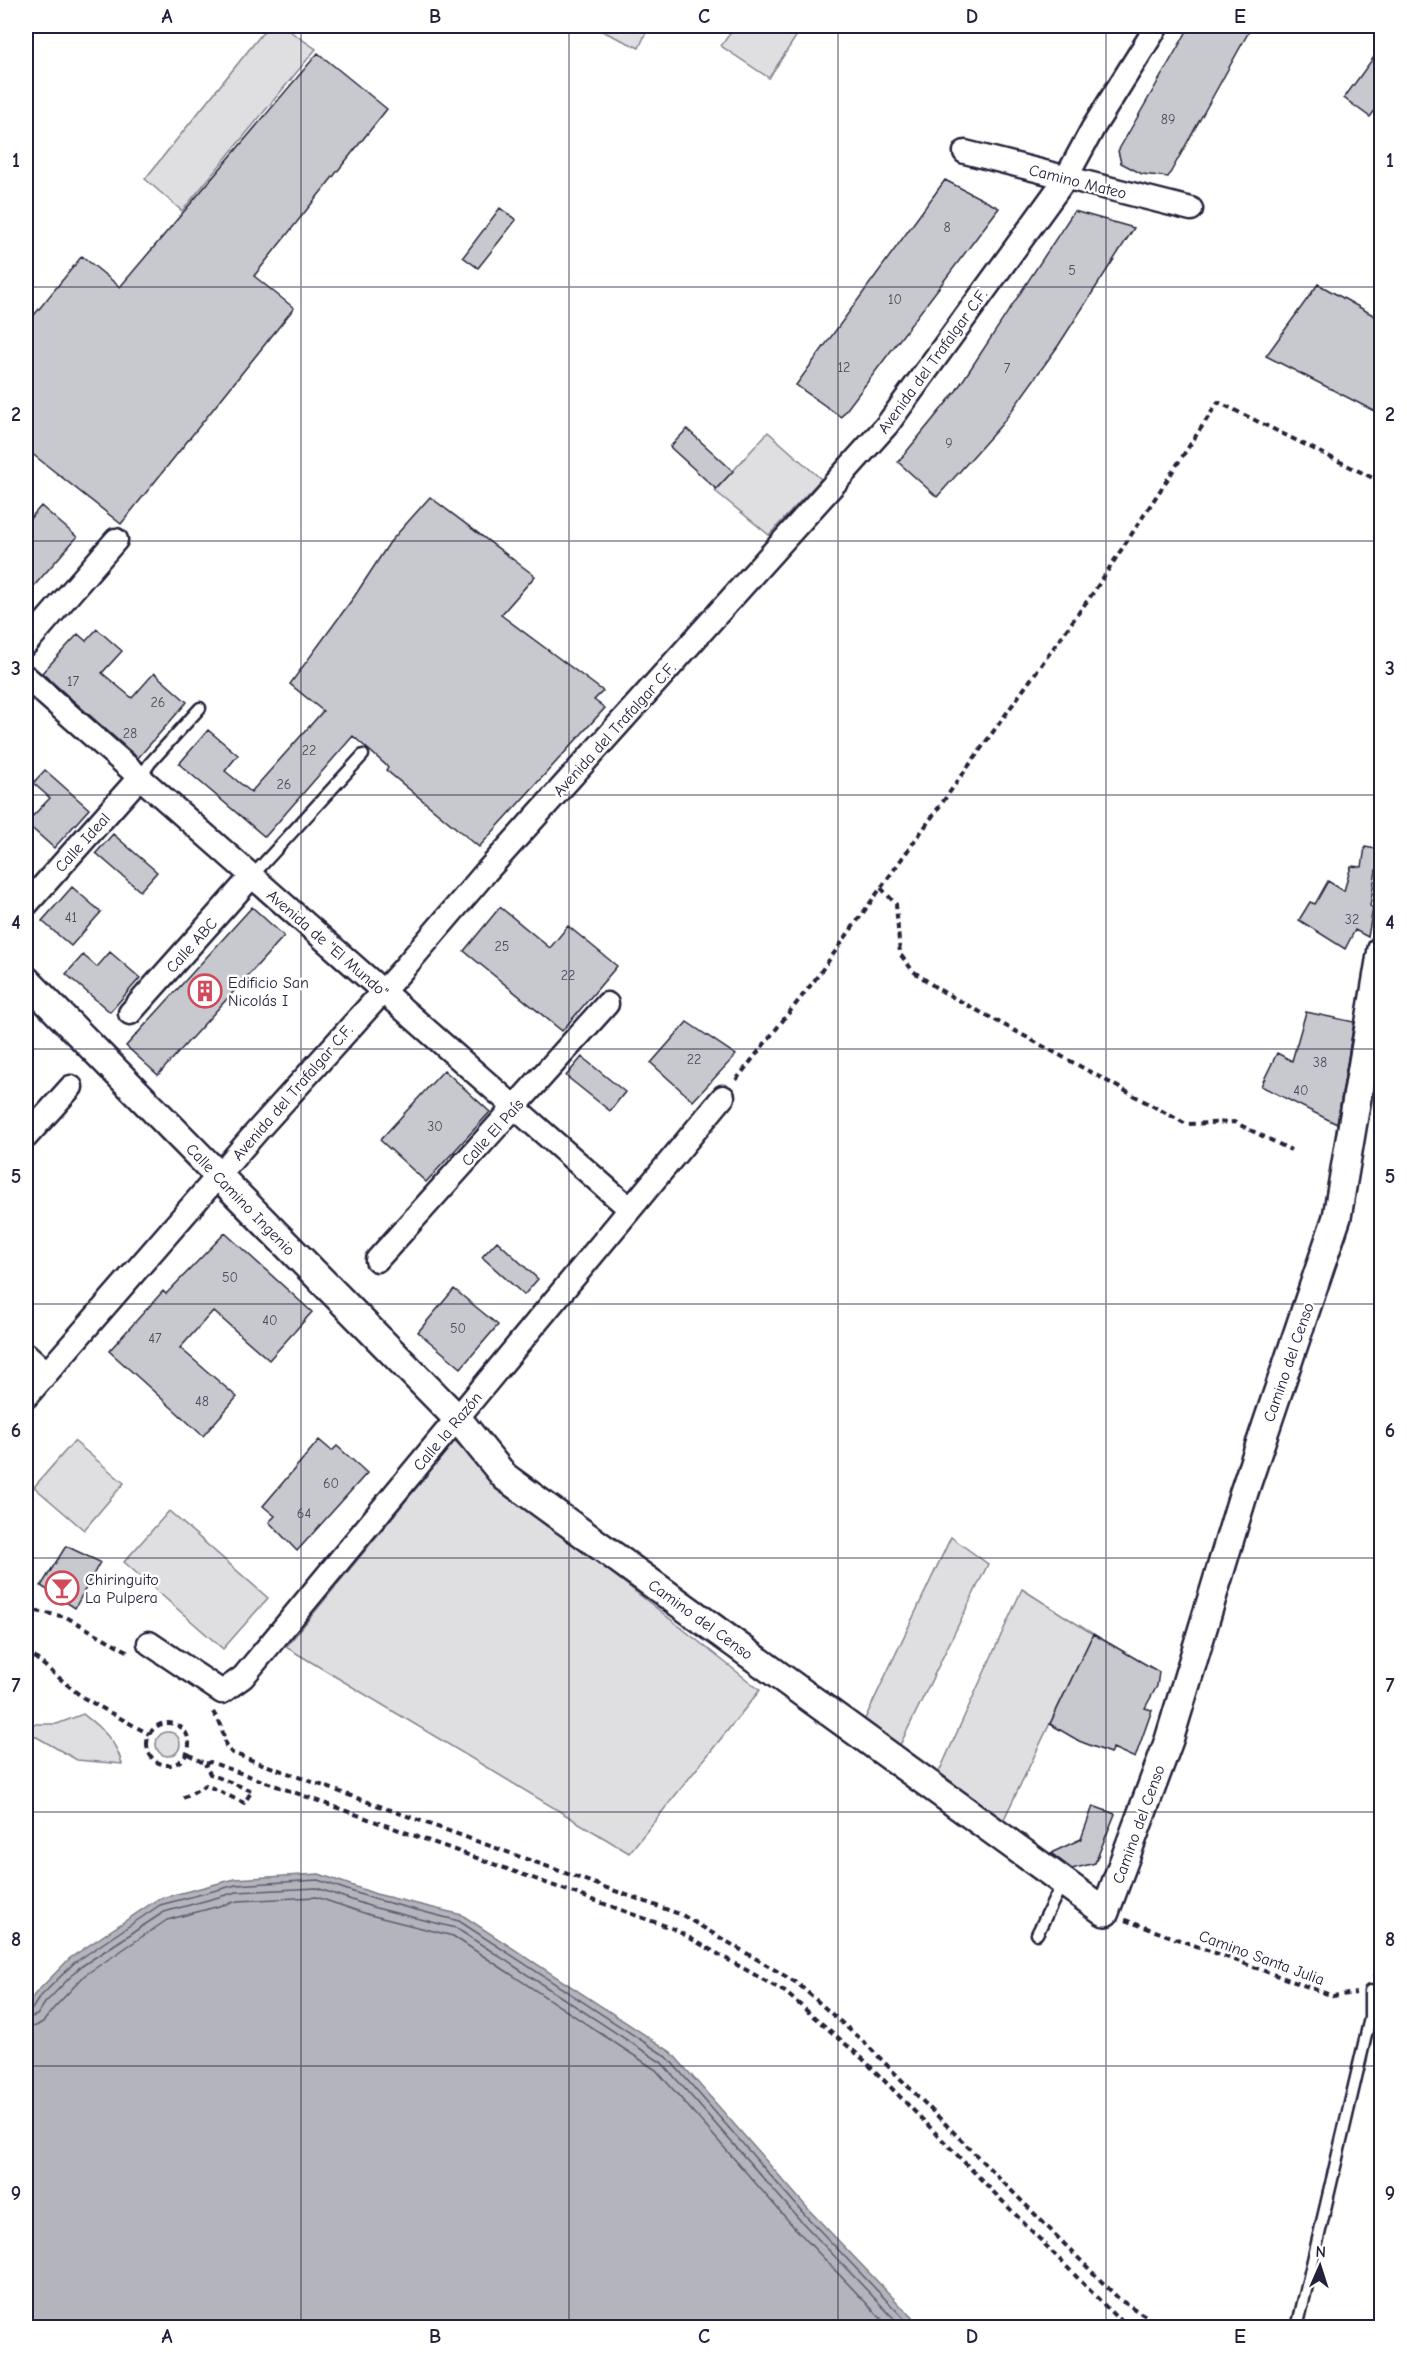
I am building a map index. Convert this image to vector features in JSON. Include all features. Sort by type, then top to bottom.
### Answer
[{"type":"street","name":"Avenida del Trafalgar C.F.","points":[[26,1397],[486,872],[887,425],[1066,178],[1093,128],[1157,26]]},
{"type":"street","name":"Camino Mateo","points":[[965,152],[1191,209]]},
{"type":"street","points":[[26,644],[116,540]]},
{"type":"street","name":"Avenida de \"El Mundo\"","points":[[26,677],[630,1209]]},
{"type":"street","name":"Calle Ideal","points":[[26,905],[140,778]]},
{"type":"street","name":"Calle ABC","points":[[130,1013],[252,876]]},
{"type":"street","name":"Camino del Censo","points":[[457,1418],[505,1476],[1105,1912],[1168,1740],[1244,1492],[1337,1217],[1382,949]]},
{"type":"street","name":"Calle Camino Ingenio","points":[[26,980],[457,1418]]},
{"type":"street","name":"Calle El País","points":[[377,1260],[607,1004]]},
{"type":"street","points":[[26,1137],[71,1087]]},
{"type":"street","name":"Calle la Razón","points":[[142,1648],[222,1692],[243,1677],[723,1097]]},
{"type":"street","points":[[26,1354],[46,1373]]},
{"type":"lane","points":[[140,778],[150,763],[200,708]]},
{"type":"lane","points":[[252,876],[363,755]]},
{"type":"lane","points":[[1037,1934],[1063,1882]]},
{"type":"lane","points":[[1297,2328],[1370,2018],[1370,1991]]},
{"type":"path","points":[[723,1097],[814,981],[1095,590],[1218,402],[1382,480]]},
{"type":"path","points":[[881,888],[896,904],[900,954],[914,971],[938,989],[1186,1124],[1234,1122],[1291,1149]]},
{"type":"path","points":[[26,1609],[66,1617],[124,1651],[142,1648]]},
{"type":"path","points":[[26,1650],[82,1697],[149,1734]]},
{"type":"path","points":[[210,1707],[221,1725],[226,1746],[232,1753],[682,1915],[797,1983],[868,2046],[1120,2300],[1166,2328]]},
{"type":"path","points":[[175,1723],[187,1733],[190,1747],[188,1754],[183,1760],[171,1765],[158,1763],[147,1747],[149,1734],[160,1724],[175,1723]]},
{"type":"path","points":[[183,1798],[206,1785],[244,1803],[252,1791],[210,1774],[205,1764],[188,1754]]},
{"type":"path","points":[[205,1764],[210,1762],[674,1929],[785,1992],[863,2059],[1115,2316],[1134,2328]]},
{"type":"path","name":"Camino Santa Julia","points":[[1105,1912],[1333,1996],[1370,1991]]},
{"type":"path","points":[[1370,1991],[1382,1947]]},
{"type":"shaded area","points":[[268,26],[282,26],[316,49],[182,211],[145,179]]},
{"type":"shaded area","points":[[591,26],[649,26],[639,48]]},
{"type":"shaded area","points":[[735,26],[803,26],[769,78],[721,46]]},
{"type":"shaded area","points":[[768,432],[821,479],[769,535],[715,491]]},
{"type":"shaded area","points":[[74,1441],[124,1483],[84,1530],[34,1487]]},
{"type":"shaded area","points":[[455,1441],[498,1483],[760,1690],[629,1853],[286,1647]]},
{"type":"shaded area","points":[[169,1511],[268,1598],[223,1649],[124,1562]]},
{"type":"shaded area","points":[[951,1537],[988,1564],[899,1747],[864,1721]]},
{"type":"shaded area","points":[[1022,1589],[1093,1634],[1003,1821],[939,1772]]},
{"type":"shaded area","points":[[83,1714],[112,1742],[122,1764],[77,1760],[26,1731],[27,1724],[57,1724]]},
{"type":"shaded area","points":[[168,1732],[177,1735],[180,1744],[177,1753],[168,1756],[159,1753],[156,1744],[159,1735]]},
{"type":"water","points":[[319,1874],[376,1894],[462,1915],[671,2052],[810,2211],[921,2327],[26,2327],[26,2009],[34,1995],[70,1958],[158,1899],[235,1879]]},
{"type":"building","points":[[1190,26],[1252,26],[1168,177],[1142,174],[1121,163],[1118,151]]},
{"type":"building","points":[[1382,46],[1382,101],[1370,117],[1344,98]]},
{"type":"building","points":[[318,53],[387,109],[254,276],[294,308],[121,524],[26,449],[26,325],[82,256],[120,287]]},
{"type":"building","points":[[945,180],[999,208],[841,417],[796,385]]},
{"type":"building","points":[[500,208],[516,220],[478,268],[463,257]]},
{"type":"building","points":[[1074,211],[1134,228],[1058,346],[1002,424],[937,497],[898,462],[956,391]]},
{"type":"building","points":[[1318,284],[1382,320],[1382,415],[1266,356]]},
{"type":"building","points":[[687,429],[733,471],[716,489],[670,447]]},
{"type":"building","points":[[430,497],[535,576],[501,615],[603,691],[594,700],[605,708],[479,847],[386,770],[388,767],[353,736],[265,837],[179,764],[208,730],[238,755],[225,771],[251,792],[323,711],[290,684],[354,597],[390,542]]},
{"type":"building","points":[[41,506],[77,537],[26,595],[26,523]]},
{"type":"building","points":[[97,629],[122,651],[102,673],[132,698],[154,673],[187,702],[138,758],[42,673],[78,634],[86,641]]},
{"type":"building","points":[[45,770],[89,809],[54,848],[26,823],[50,798],[33,783]]},
{"type":"building","points":[[113,834],[157,872],[140,891],[96,853]]},
{"type":"building","points":[[1365,847],[1382,850],[1370,906],[1373,908],[1368,937],[1355,930],[1345,949],[1299,920],[1310,902],[1315,904],[1328,881],[1344,891],[1351,866],[1362,867]]},
{"type":"building","points":[[72,887],[101,912],[71,946],[42,921]]},
{"type":"building","name":"Edificio San Nicolás I","points":[[252,907],[284,936],[158,1075],[126,1046]]},
{"type":"building","points":[[500,907],[550,948],[568,926],[617,966],[562,1031],[464,951]]},
{"type":"building","points":[[110,952],[140,978],[110,1012],[66,974],[83,955],[97,967]]},
{"type":"building","points":[[1306,1012],[1354,1022],[1337,1124],[1261,1086],[1277,1053],[1292,1061]]},
{"type":"building","points":[[687,1022],[736,1055],[693,1101],[651,1063]]},
{"type":"building","points":[[582,1057],[625,1092],[610,1111],[566,1076]]},
{"type":"building","points":[[444,1070],[490,1112],[426,1182],[380,1140]]},
{"type":"building","points":[[225,1233],[312,1312],[269,1360],[213,1311],[180,1348],[237,1397],[203,1436],[109,1351],[163,1291],[166,1294]]},
{"type":"building","points":[[497,1241],[538,1279],[524,1295],[482,1257]]},
{"type":"building","points":[[454,1289],[498,1325],[461,1368],[418,1332]]},
{"type":"building","points":[[319,1440],[332,1451],[337,1446],[367,1473],[297,1551],[269,1522],[275,1516],[263,1506]]},
{"type":"building","points":[[66,1546],[100,1562],[75,1608],[41,1586]]},
{"type":"building","points":[[1093,1634],[1159,1672],[1157,1686],[1145,1708],[1152,1710],[1135,1758],[1113,1748],[1110,1753],[1079,1741],[1050,1724]]},
{"type":"building","points":[[1093,1806],[1115,1814],[1095,1863],[1072,1869],[1051,1853],[1081,1839]]},
{"type":"place","name":"Edificio San Nicolás I","points":[[205,991]]},
{"type":"place","name":"Chiringuito La Pulpera","points":[[62,1588]]}]
